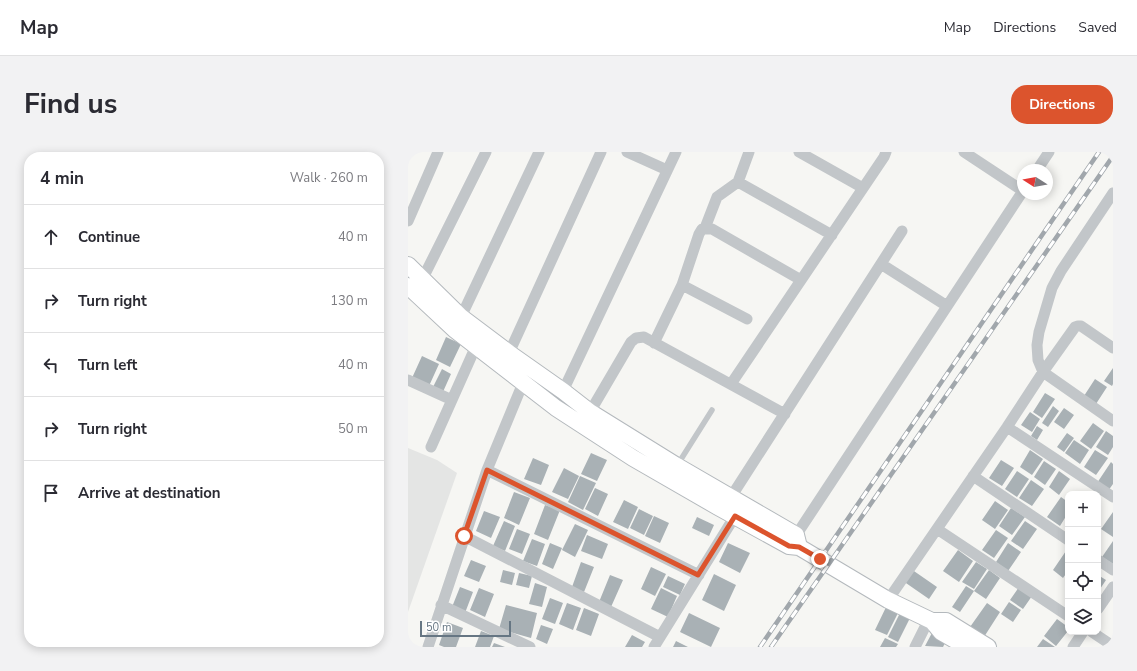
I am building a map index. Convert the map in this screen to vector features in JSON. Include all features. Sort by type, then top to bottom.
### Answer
[{"type":"street","points":[[408,221],[438,152]]},
{"type":"street","points":[[415,283],[486,152]]},
{"type":"street","points":[[461,317],[539,152]]},
{"type":"street","points":[[509,353],[601,152]]},
{"type":"street","points":[[627,152],[667,170]]},
{"type":"street","points":[[563,391],[676,152]]},
{"type":"street","points":[[654,343],[682,285],[699,234],[702,229],[705,228],[717,197],[738,182],[749,152]]},
{"type":"street","points":[[798,152],[863,188]]},
{"type":"street","points":[[731,384],[832,235],[886,152]]},
{"type":"street","points":[[1041,164],[1049,152]]},
{"type":"street","points":[[968,153],[1017,187]]},
{"type":"street","points":[[738,182],[832,235]]},
{"type":"street","points":[[1113,193],[1061,271],[1052,288],[1039,332],[1037,345],[1038,360],[1043,372],[1113,421]]},
{"type":"street","points":[[795,543],[947,306],[1017,200]]},
{"type":"street","points":[[705,228],[712,230],[801,280]]},
{"type":"street","points":[[731,498],[902,230]]},
{"type":"street","points":[[881,264],[947,306]]},
{"type":"street","points":[[408,265],[415,283],[455,330],[556,408],[633,458],[735,516],[795,543]]},
{"type":"street","points":[[415,283],[590,412],[731,498],[795,543],[888,600],[930,620],[946,621],[988,647]]},
{"type":"street","points":[[682,285],[747,319]]},
{"type":"street","points":[[888,600],[1043,372],[1075,328],[1081,326],[1113,348]]},
{"type":"street","points":[[590,412],[631,342],[636,338],[644,337],[785,414]]},
{"type":"street","points":[[431,447],[476,346]]},
{"type":"street","points":[[428,647],[487,470],[522,383],[531,369]]},
{"type":"street","points":[[408,380],[452,400]]},
{"type":"street","points":[[1007,427],[1113,497]]},
{"type":"street","points":[[487,470],[698,575]]},
{"type":"street","points":[[973,476],[1065,538]]},
{"type":"street","points":[[654,647],[735,516]]},
{"type":"street","points":[[937,529],[1065,614]]},
{"type":"street","points":[[464,536],[660,637]]},
{"type":"street","points":[[1101,562],[1113,570]]},
{"type":"street","points":[[1101,605],[1113,587]]},
{"type":"street","points":[[441,605],[530,647]]},
{"type":"street","points":[[915,647],[930,620]]},
{"type":"street","points":[[930,620],[941,632],[967,647]]},
{"type":"street","points":[[1073,647],[1081,635]]},
{"type":"street","points":[[1096,635],[1113,646]]},
{"type":"lane","points":[[677,466],[712,410]]},
{"type":"shaded area","points":[[408,448],[437,460],[457,473],[408,612]]},
{"type":"building","points":[[446,337],[461,344],[450,367],[436,360]]},
{"type":"building","points":[[422,356],[439,364],[429,386],[412,378]]},
{"type":"building","points":[[1113,368],[1113,384],[1112,386],[1104,381]]},
{"type":"building","points":[[442,369],[451,374],[442,394],[432,389]]},
{"type":"building","points":[[1095,379],[1107,387],[1094,407],[1082,399]]},
{"type":"building","points":[[1045,393],[1055,399],[1042,418],[1033,412]]},
{"type":"building","points":[[1053,406],[1059,411],[1048,427],[1042,423]]},
{"type":"building","points":[[1064,408],[1074,415],[1064,429],[1054,422]]},
{"type":"building","points":[[1030,412],[1040,419],[1032,432],[1021,425]]},
{"type":"building","points":[[1093,423],[1104,431],[1091,449],[1080,441]]},
{"type":"building","points":[[1037,426],[1043,430],[1037,440],[1031,436]]},
{"type":"building","points":[[1106,431],[1113,436],[1113,447],[1108,455],[1096,447]]},
{"type":"building","points":[[1067,433],[1074,438],[1064,452],[1057,447]]},
{"type":"building","points":[[1074,440],[1089,450],[1080,464],[1065,453]]},
{"type":"building","points":[[1030,450],[1043,459],[1032,475],[1020,467]]},
{"type":"building","points":[[1095,450],[1108,458],[1096,475],[1084,467]]},
{"type":"building","points":[[591,453],[607,460],[597,481],[581,474]]},
{"type":"building","points":[[533,458],[549,465],[541,485],[524,479]]},
{"type":"building","points":[[1001,460],[1014,468],[1002,486],[989,478]]},
{"type":"building","points":[[1044,461],[1056,469],[1045,485],[1034,477]]},
{"type":"building","points":[[1111,462],[1113,464],[1113,484],[1108,491],[1097,483]]},
{"type":"building","points":[[564,468],[579,476],[568,499],[552,492]]},
{"type":"building","points":[[1017,471],[1029,479],[1017,497],[1005,489]]},
{"type":"building","points":[[1059,471],[1070,479],[1059,495],[1049,487]]},
{"type":"building","points":[[580,476],[596,483],[583,510],[568,502]]},
{"type":"building","points":[[1031,480],[1044,489],[1032,506],[1019,498]]},
{"type":"building","points":[[595,488],[608,494],[598,516],[585,509]]},
{"type":"building","points":[[514,492],[530,498],[519,525],[504,518]]},
{"type":"building","points":[[1061,497],[1065,500],[1065,518],[1060,526],[1047,517]]},
{"type":"building","points":[[624,500],[638,507],[628,529],[613,522]]},
{"type":"building","points":[[995,501],[1008,510],[995,529],[982,520]]},
{"type":"building","points":[[545,505],[560,510],[548,540],[534,534]]},
{"type":"building","points":[[1011,508],[1025,517],[1012,535],[999,526]]},
{"type":"building","points":[[639,509],[653,516],[644,535],[630,528]]},
{"type":"building","points":[[484,511],[500,517],[491,538],[476,531]]},
{"type":"building","points":[[1113,512],[1113,537],[1101,529]]},
{"type":"building","points":[[654,516],[669,523],[660,543],[645,536]]},
{"type":"building","points":[[697,517],[714,525],[709,536],[692,528]]},
{"type":"building","points":[[504,521],[515,526],[505,551],[493,546]]},
{"type":"building","points":[[1025,521],[1037,529],[1023,549],[1011,541]]},
{"type":"building","points":[[575,524],[588,530],[575,557],[562,550]]},
{"type":"building","points":[[517,529],[530,534],[522,554],[509,549]]},
{"type":"building","points":[[996,530],[1008,538],[994,558],[982,550]]},
{"type":"building","points":[[587,535],[608,544],[602,559],[581,551]]},
{"type":"building","points":[[532,539],[545,544],[537,566],[523,561]]},
{"type":"building","points":[[1113,541],[1113,564],[1102,557]]},
{"type":"building","points":[[550,543],[562,548],[553,569],[542,564]]},
{"type":"building","points":[[728,543],[750,553],[740,573],[719,562]]},
{"type":"building","points":[[1008,543],[1021,552],[1008,571],[996,562]]},
{"type":"building","points":[[958,550],[973,561],[959,582],[943,571]]},
{"type":"building","points":[[1065,552],[1065,575],[1063,578],[1053,570]]},
{"type":"building","points":[[471,560],[486,566],[479,582],[464,576]]},
{"type":"building","points":[[581,562],[594,567],[584,592],[572,587]]},
{"type":"building","points":[[976,562],[987,569],[974,589],[962,582]]},
{"type":"building","points":[[651,567],[666,574],[655,596],[641,589]]},
{"type":"building","points":[[911,569],[937,587],[929,599],[903,581]]},
{"type":"building","points":[[503,570],[515,573],[512,585],[500,582]]},
{"type":"building","points":[[989,570],[1000,578],[986,599],[974,591]]},
{"type":"building","points":[[519,573],[532,576],[529,588],[516,585]]},
{"type":"building","points":[[714,574],[736,585],[724,611],[702,600]]},
{"type":"building","points":[[610,575],[623,580],[611,607],[599,602]]},
{"type":"building","points":[[668,576],[685,584],[680,595],[663,587]]},
{"type":"building","points":[[1101,577],[1106,580],[1101,588]]},
{"type":"building","points":[[535,583],[547,587],[542,607],[529,604]]},
{"type":"building","points":[[966,586],[974,591],[960,612],[952,607]]},
{"type":"building","points":[[460,587],[473,592],[465,613],[452,607]]},
{"type":"building","points":[[1019,587],[1032,596],[1023,609],[1010,600]]},
{"type":"building","points":[[479,588],[494,594],[485,617],[470,610]]},
{"type":"building","points":[[661,588],[677,596],[668,617],[651,609]]},
{"type":"building","points":[[550,598],[563,603],[555,624],[542,619]]},
{"type":"building","points":[[1009,602],[1021,610],[1013,622],[1001,614]]},
{"type":"building","points":[[567,603],[581,608],[573,630],[559,624]]},
{"type":"building","points":[[888,603],[900,609],[887,635],[875,630]]},
{"type":"building","points":[[987,603],[1000,612],[984,637],[970,627]]},
{"type":"building","points":[[506,605],[537,613],[531,638],[499,629]]},
{"type":"building","points":[[584,608],[599,614],[591,636],[576,630]]},
{"type":"building","points":[[901,611],[911,616],[898,642],[888,637]]},
{"type":"building","points":[[689,613],[720,628],[711,647],[680,632]]},
{"type":"building","points":[[1057,619],[1065,625],[1065,635],[1056,646],[1044,636]]},
{"type":"building","points":[[447,622],[463,628],[456,647],[444,647],[439,645]]},
{"type":"building","points":[[541,625],[553,629],[547,644],[536,639]]},
{"type":"building","points":[[481,631],[494,636],[490,647],[475,647]]},
{"type":"building","points":[[933,631],[947,639],[943,647],[925,646]]},
{"type":"building","points":[[632,635],[645,642],[642,647],[625,647]]},
{"type":"building","points":[[885,638],[898,644],[896,647],[880,647]]},
{"type":"building","points":[[1043,639],[1055,647],[1037,647]]},
{"type":"building","points":[[676,641],[688,647],[673,647]]},
{"type":"building","points":[[494,643],[505,647],[492,647]]},
{"type":"railway","points":[[760,647],[1099,152]]},
{"type":"railway","points":[[771,647],[1113,156]]},
{"type":"route","points":[[464,536],[487,470],[698,575],[735,516],[789,546],[799,547],[820,559]]}]
